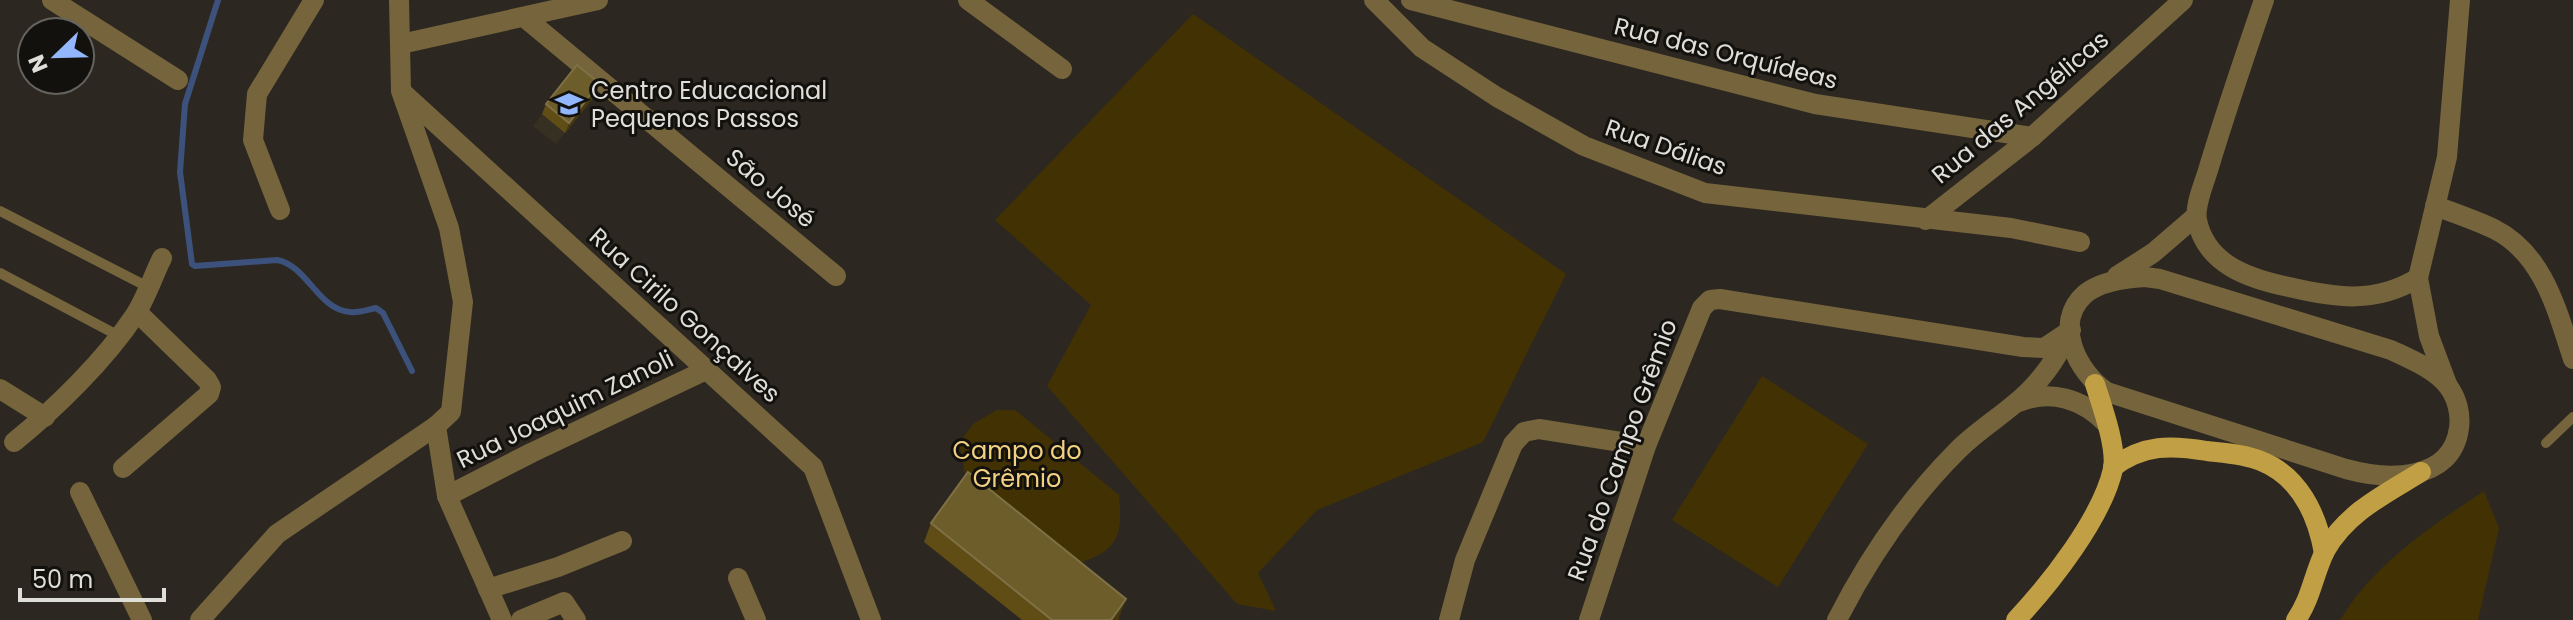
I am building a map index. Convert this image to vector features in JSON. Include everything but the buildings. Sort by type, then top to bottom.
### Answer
[{"type":"main road","points":[[2016,620],[2046,587],[2077,544],[2113,467],[2107,424],[2095,384]]},
{"type":"main road","points":[[2113,467],[2134,454],[2161,446],[2260,460],[2282,472],[2301,492],[2315,517],[2324,553]]},
{"type":"main road","points":[[2296,620],[2303,611],[2324,553],[2355,514],[2421,472]]},
{"type":"street","points":[[52,0],[178,80]]},
{"type":"street","points":[[280,210],[253,140],[257,94],[314,0]]},
{"type":"street","points":[[200,620],[277,534],[436,426],[451,412],[463,302],[449,228],[401,91],[399,0]]},
{"type":"street","points":[[401,44],[598,0]]},
{"type":"street","points":[[968,0],[1062,69]]},
{"type":"street","name":"Rua Dálias","points":[[1374,0],[1422,48],[1497,97],[1584,146],[1705,193],[2011,228],[2080,242]]},
{"type":"street","name":"Rua das Orquídeas","points":[[1411,0],[1815,104],[2032,137]]},
{"type":"street","name":"Rua das Angélicas","points":[[1926,220],[2032,137],[2183,0]]},
{"type":"street","points":[[2264,0],[2223,121],[2196,216],[2153,253],[2079,300],[2074,309],[2071,330],[2073,352],[2095,384],[2107,392],[2359,472],[2386,476],[2421,472],[2445,459],[2456,441],[2460,419],[2429,336],[2418,278],[2447,157],[2460,0]]},
{"type":"street","name":"São José","points":[[524,17],[836,276]]},
{"type":"street","name":"Rua Cirilo Gonçalves","points":[[401,91],[813,467],[871,620]]},
{"type":"street","points":[[2435,206],[2495,230],[2523,251],[2551,292],[2573,359]]},
{"type":"street","points":[[2196,216],[2205,240],[2220,260],[2238,273],[2261,280],[2308,292],[2366,298],[2395,290],[2418,278]]},
{"type":"street","points":[[14,442],[45,417],[119,336],[137,312],[162,258]]},
{"type":"street","points":[[2093,289],[2131,278],[2160,279],[2391,350],[2429,370],[2448,385]]},
{"type":"street","name":"Rua do Campo Grêmio","points":[[1589,620],[1646,446],[1702,308],[1710,300],[1720,299],[2023,347],[2044,348],[2071,330]]},
{"type":"street","points":[[123,468],[209,394],[211,387],[137,312]]},
{"type":"street","points":[[1837,620],[1873,554],[1905,510],[1960,449],[2015,404],[2041,378],[2071,330]]},
{"type":"street","name":"Rua Joaquim Zanoli","points":[[447,496],[706,370]]},
{"type":"street","points":[[0,389],[45,417]]},
{"type":"street","points":[[2015,404],[2040,396],[2067,398],[2089,408],[2107,424]]},
{"type":"street","points":[[436,426],[447,496],[502,620]]},
{"type":"street","points":[[1449,620],[1465,560],[1513,444],[1524,432],[1539,429],[1646,446]]},
{"type":"street","points":[[80,492],[142,620]]},
{"type":"street","points":[[488,589],[558,567],[622,541]]},
{"type":"street","points":[[558,567],[564,602],[576,620]]},
{"type":"street","points":[[738,578],[756,620]]},
{"type":"street","points":[[521,620],[564,602]]},
{"type":"lane","points":[[0,211],[148,287]]},
{"type":"lane","points":[[0,273],[119,336]]},
{"type":"lane","points":[[2546,443],[2573,417]]},
{"type":"shaded area","name":"Centro Educacional Pequenos Passos","points":[[573,75],[596,94],[556,144],[533,126]]},
{"type":"green space","points":[[1193,14],[1566,274],[1483,442],[1317,510],[1258,573],[1276,611],[1237,604],[1047,386],[1091,305],[995,220]]},
{"type":"green space","points":[[1762,376],[1868,444],[1778,587],[1672,520]]},
{"type":"green space","name":"Campo do Grêmio","points":[[997,410],[1015,410],[1119,495],[1120,522],[1115,540],[1109,548],[1076,564],[965,474],[959,443],[973,424]]},
{"type":"green space","points":[[2484,491],[2499,528],[2478,620],[2340,620],[2386,564],[2423,533]]},
{"type":"waterway","points":[[218,0],[185,104],[180,172],[192,264],[277,260],[287,264],[297,270],[329,304],[353,312],[376,308],[383,313],[412,371]]},
{"type":"place","name":"Centro Educacional Pequenos Passos","points":[[569,104]]}]
